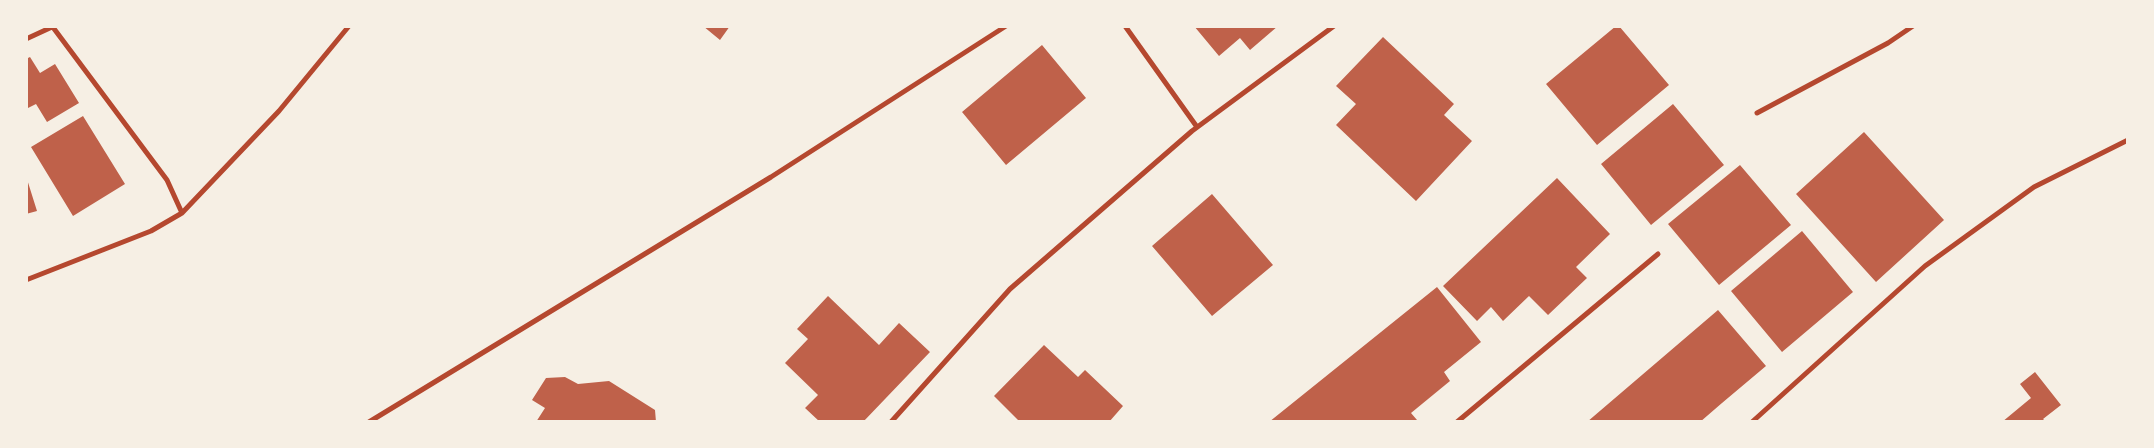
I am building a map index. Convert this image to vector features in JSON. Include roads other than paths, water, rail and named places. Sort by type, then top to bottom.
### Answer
[{"type":"street","points":[[26,280],[151,231],[182,213],[279,111],[349,26]]},
{"type":"street","points":[[369,422],[771,177],[1006,26]]},
{"type":"street","points":[[1126,26],[1197,127]]},
{"type":"street","points":[[892,422],[1010,288],[1197,127],[1334,26]]},
{"type":"street","points":[[1757,112],[1888,43],[1913,26]]},
{"type":"street","points":[[26,39],[52,27],[167,180],[182,213]]},
{"type":"street","points":[[1752,422],[1925,266],[2034,188],[2128,140]]},
{"type":"street","points":[[1457,422],[1658,254]]}]
